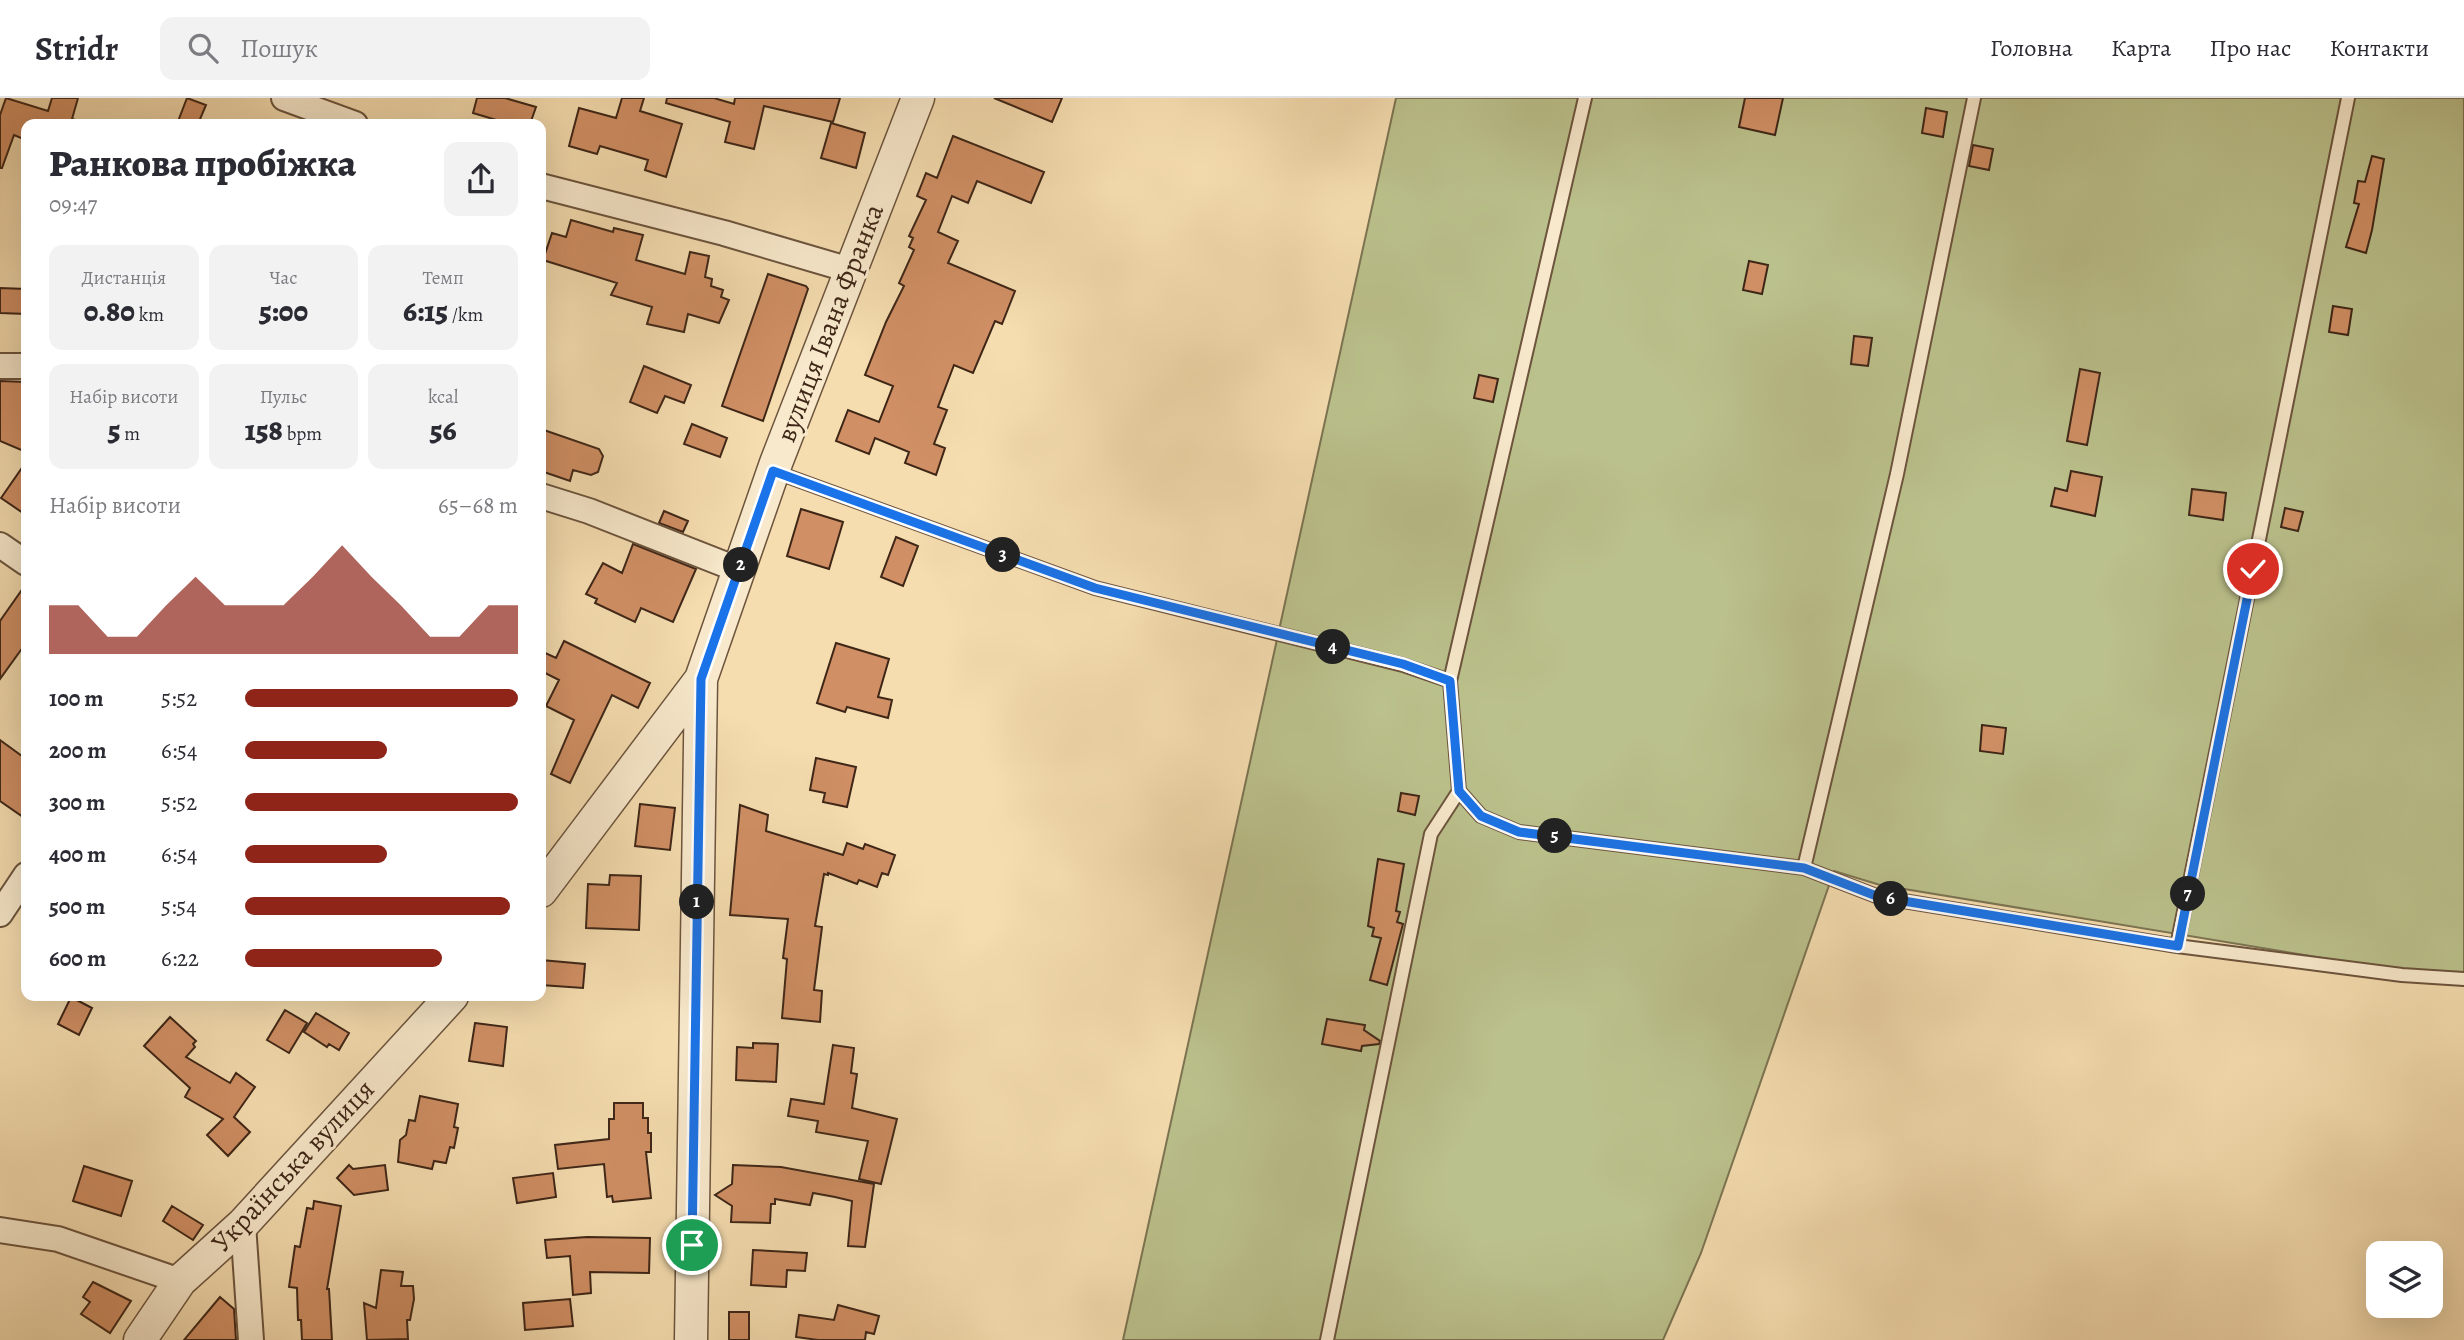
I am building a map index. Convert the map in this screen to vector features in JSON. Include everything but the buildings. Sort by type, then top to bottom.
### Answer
[{"type":"street","points":[[285,98],[342,119]]},
{"type":"street","name":"вулиця Івана Франка","points":[[691,1340],[701,679],[773,471],[918,98]]},
{"type":"street","points":[[546,187],[724,233],[850,270]]},
{"type":"street","points":[[0,366],[21,366]]},
{"type":"street","points":[[546,498],[589,511],[739,570]]},
{"type":"street","points":[[0,545],[21,559]]},
{"type":"street","points":[[546,884],[701,679]]},
{"type":"street","points":[[0,914],[21,882]]},
{"type":"street","name":"Українська вулиця","points":[[140,1340],[180,1281],[243,1224],[447,1001]]},
{"type":"street","points":[[243,1224],[251,1340]]},
{"type":"street","points":[[0,1230],[58,1239],[180,1281]]},
{"type":"lane","points":[[1585,98],[1450,681],[1459,791],[1481,816],[1519,832],[1804,868],[1879,897],[2178,946],[2402,975],[2464,979]]},
{"type":"lane","points":[[1804,868],[1897,474],[1974,98]]},
{"type":"lane","points":[[2178,946],[2348,98]]},
{"type":"lane","points":[[773,471],[1095,588],[1403,664],[1450,681]]},
{"type":"lane","points":[[1327,1340],[1431,834],[1459,791]]},
{"type":"green space","points":[[1396,98],[2464,98],[2464,973],[2402,971],[1880,885],[1834,871],[1701,1253],[1663,1340],[1123,1340]]},
{"type":"route","points":[[692,1245],[701,679],[773,471],[1095,588],[1403,664],[1450,681],[1459,791],[1481,816],[1519,832],[1804,868],[1879,897],[2178,946],[2253,569]]}]
